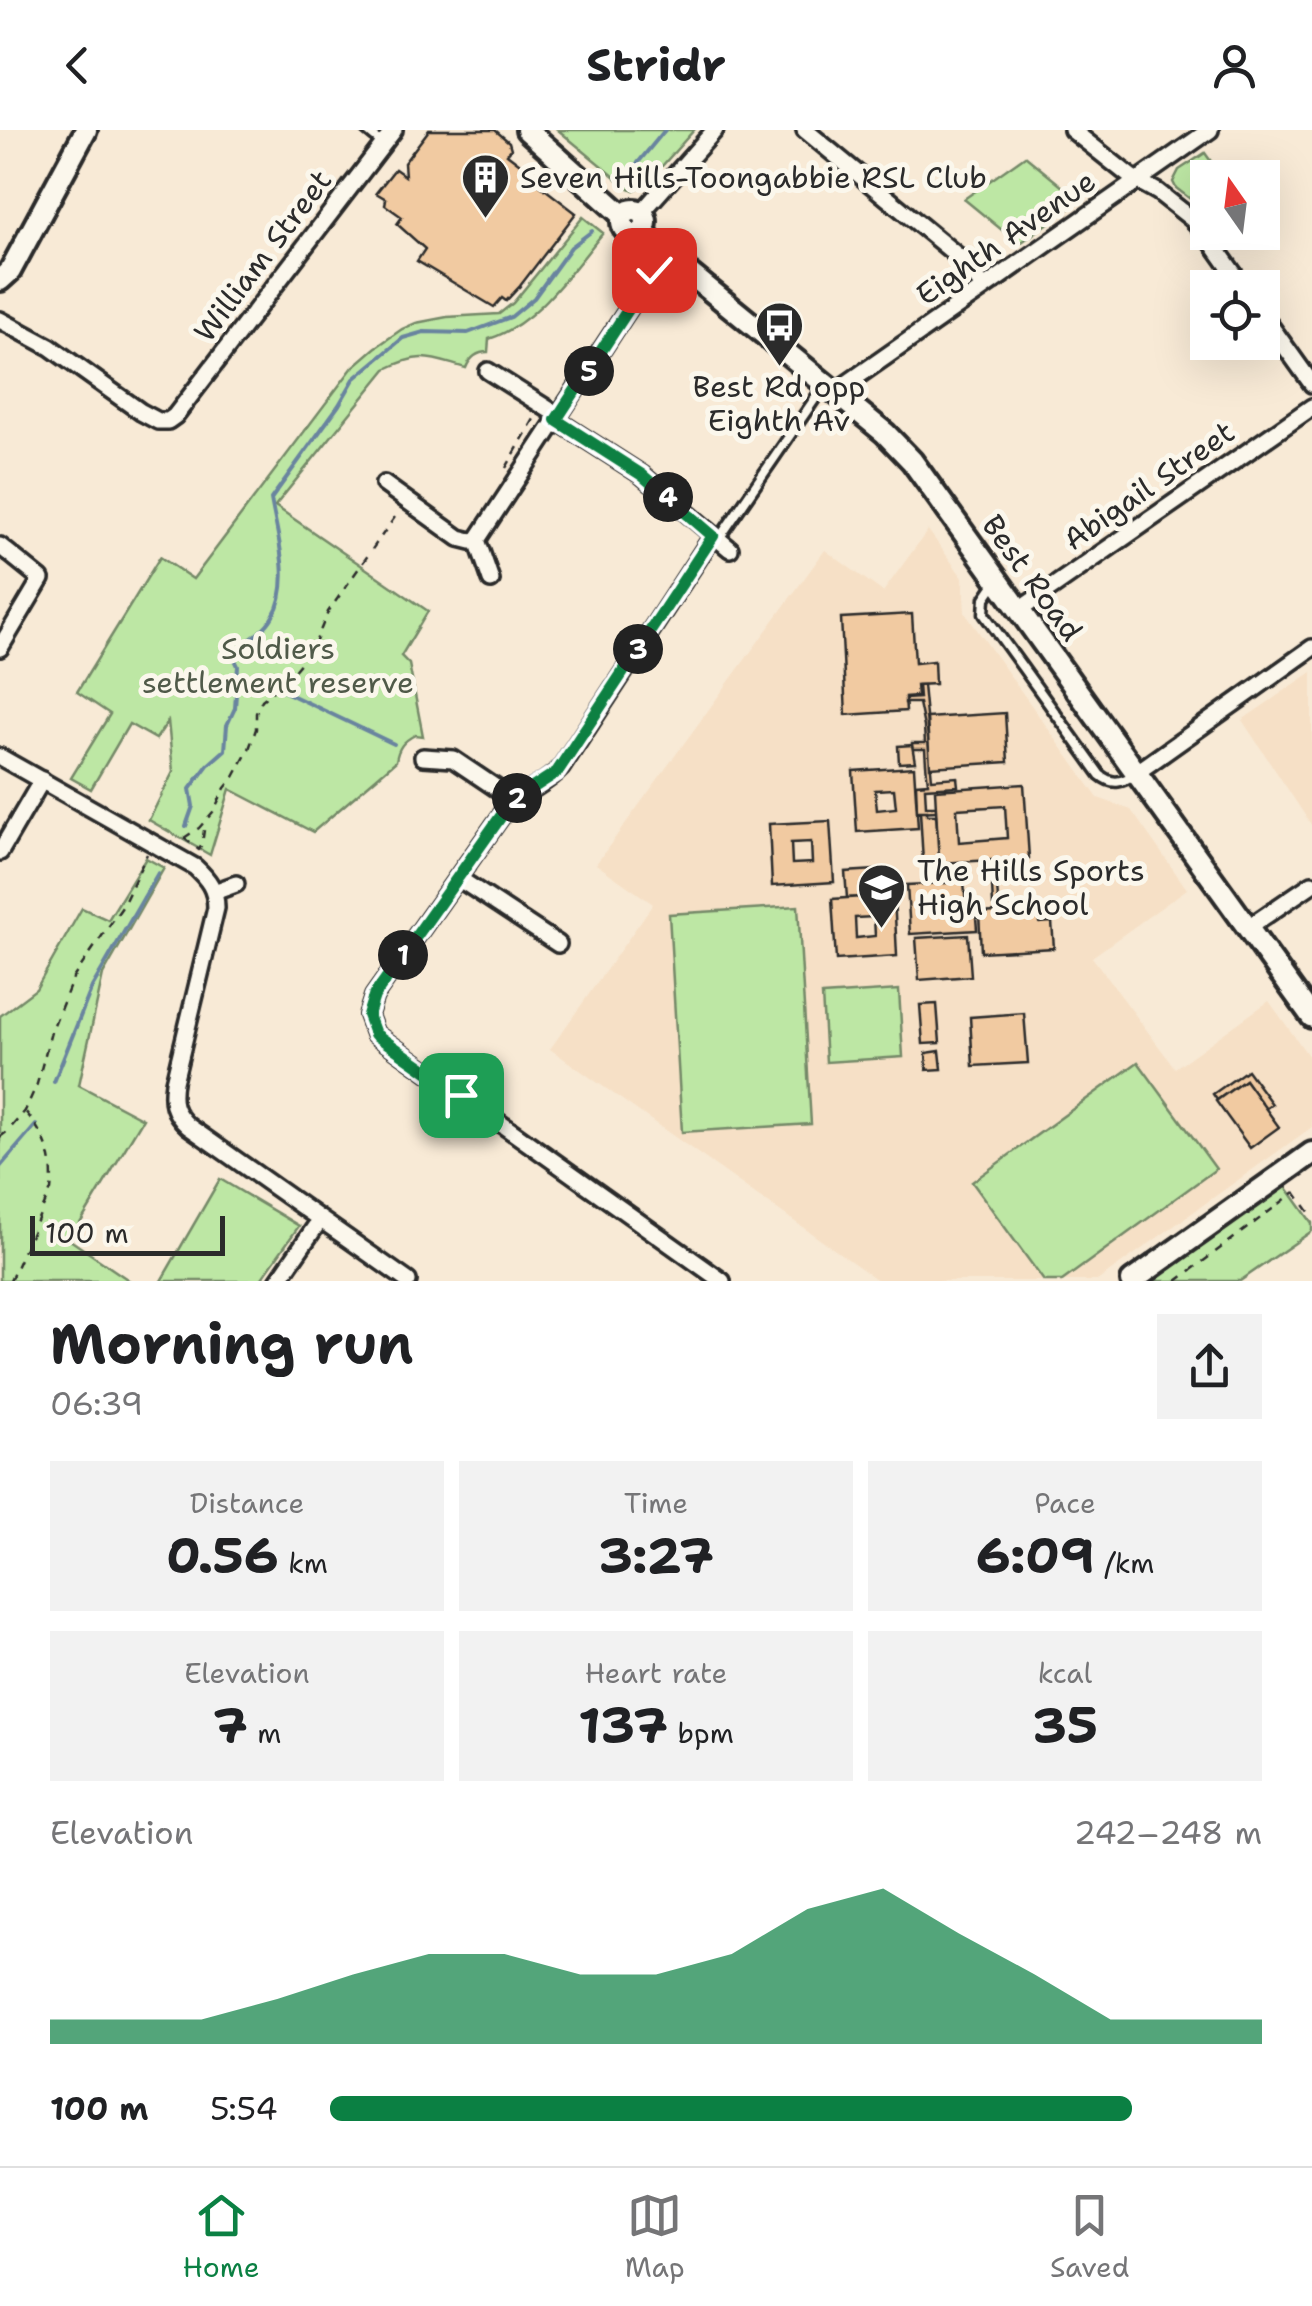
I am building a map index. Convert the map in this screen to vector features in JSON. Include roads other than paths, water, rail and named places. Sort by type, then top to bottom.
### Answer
[{"type":"main road","points":[[0,280],[10,271],[86,130]]},
{"type":"main road","name":"Best Road","points":[[527,130],[636,220],[667,255],[885,433],[912,461],[1312,1017]]},
{"type":"main road","points":[[1132,1281],[1289,1183],[1312,1153]]},
{"type":"street","name":"William Street","points":[[0,320],[50,347],[158,421],[168,421],[394,130]]},
{"type":"street","points":[[636,220],[715,130]]},
{"type":"street","points":[[805,130],[965,262],[983,287]]},
{"type":"street","points":[[1072,130],[1203,230],[1231,270]]},
{"type":"street","name":"Eighth Avenue","points":[[830,388],[1210,130]]},
{"type":"street","points":[[384,484],[459,538],[477,540],[667,255]]},
{"type":"street","points":[[1280,339],[1312,384]]},
{"type":"street","points":[[488,371],[642,475],[720,542],[557,772],[514,800],[374,996],[368,1015],[375,1034],[722,1281]]},
{"type":"street","name":"Abigail Street","points":[[1018,611],[1312,407]]},
{"type":"street","points":[[477,540],[491,580]]},
{"type":"street","points":[[0,546],[42,578],[0,648]]},
{"type":"street","points":[[1136,772],[1312,648]]},
{"type":"street","points":[[0,757],[206,877],[214,892],[215,918],[174,1082],[172,1104],[188,1126],[408,1281]]},
{"type":"street","points":[[423,757],[453,760],[514,800]]},
{"type":"street","points":[[0,852],[42,780]]},
{"type":"street","points":[[458,878],[558,944]]},
{"type":"street","points":[[214,892],[236,884]]},
{"type":"street","points":[[1249,927],[1312,884]]},
{"type":"street","points":[[278,1281],[320,1220]]},
{"type":"lane","points":[[366,130],[384,144]]},
{"type":"lane","points":[[720,542],[812,400],[830,388]]},
{"type":"lane","points":[[998,580],[983,606],[992,627],[1100,775],[1118,782],[1136,772]]},
{"type":"waterway","points":[[632,170],[665,130]]},
{"type":"waterway","points":[[186,826],[193,806],[190,789],[225,750],[227,725],[235,708],[238,666],[232,653],[265,627],[279,603],[282,559],[271,499],[354,379],[403,338],[424,332],[468,333],[511,317],[534,298],[571,247],[592,231]]},
{"type":"waterway","points":[[281,690],[394,744]]},
{"type":"waterway","points":[[54,1082],[92,987],[158,873]]},
{"type":"waterway","points":[[0,1167],[36,1125]]},
{"type":"place","name":"Seven Hills-Toongabbie RSL Club","points":[[485,220]]},
{"type":"place","name":"Best Rd opp Eighth Av","points":[[779,368]]},
{"type":"place","name":"The Hills Sports High School","points":[[882,930]]},
{"type":"park label","name":"Soldiers settlement reserve","points":[[278,666]]}]
